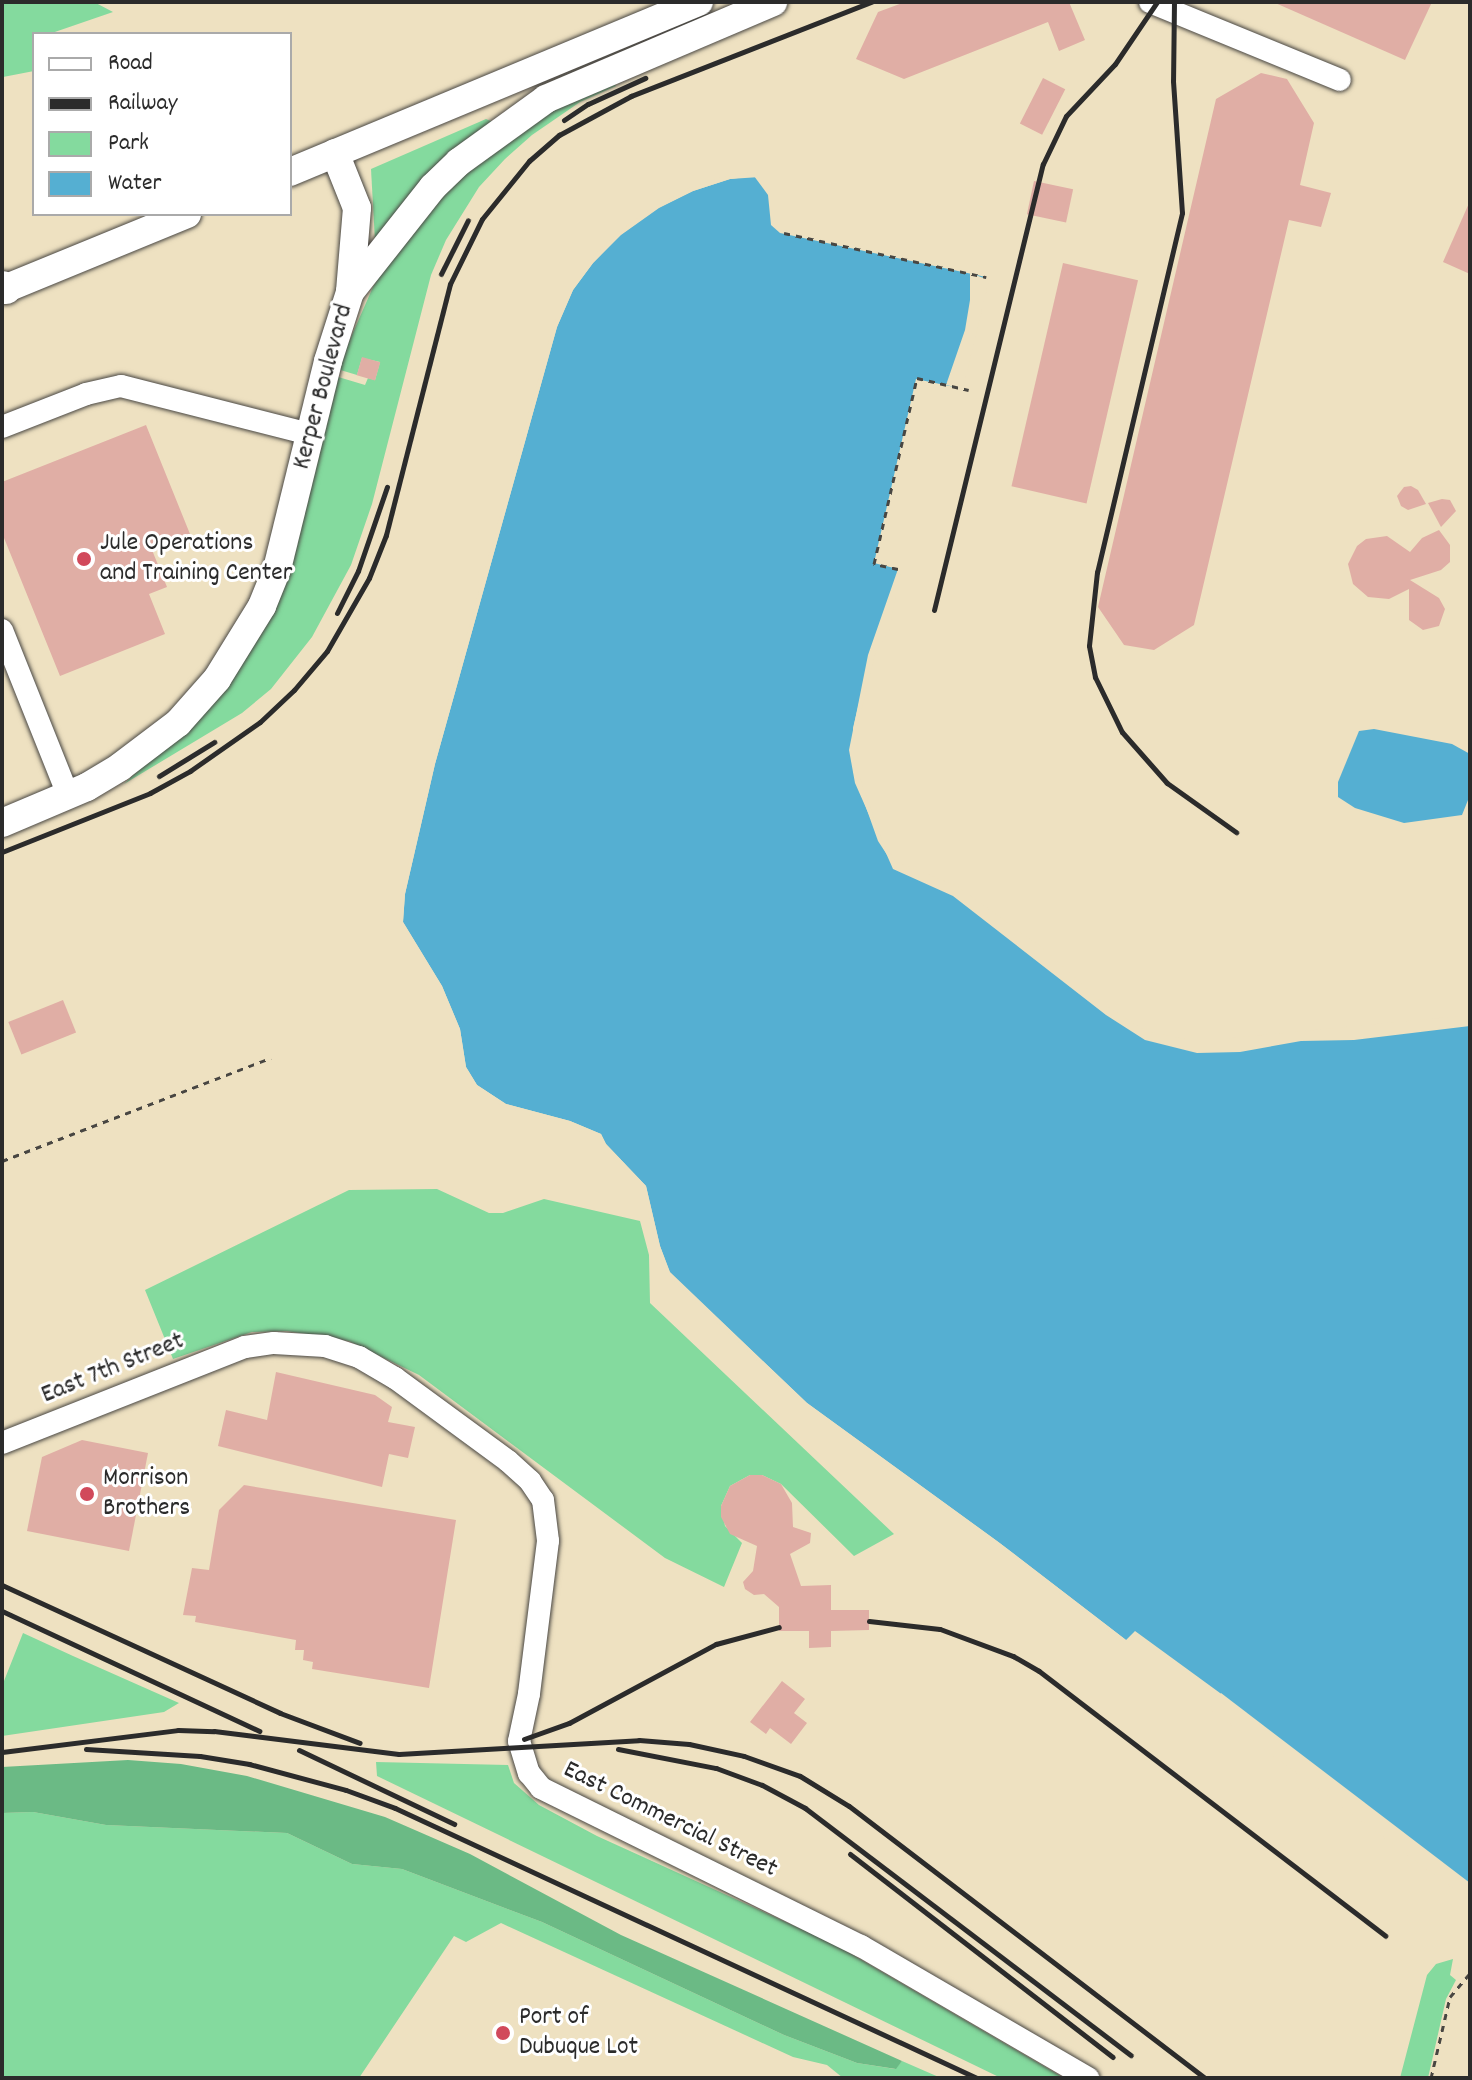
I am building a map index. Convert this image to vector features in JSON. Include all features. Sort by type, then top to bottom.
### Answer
[{"type":"main road","points":[[292,171],[699,2]]},
{"type":"main road","name":"Kerper Boulevard","points":[[2,823],[68,795],[120,767],[178,723],[225,667],[262,606],[277,569],[309,434],[350,292],[408,217],[459,162],[516,118],[566,89],[773,2]]},
{"type":"main road","points":[[446,106],[566,89]]},
{"type":"main road","points":[[335,153],[357,208],[350,292]]},
{"type":"main road","points":[[3,288],[182,216]]},
{"type":"street","points":[[1150,2],[1340,80]]},
{"type":"street","points":[[2,427],[86,394],[121,386],[309,434]]},
{"type":"street","points":[[2,630],[68,795]]},
{"type":"street","name":"East Commercial Street","points":[[245,1347],[296,1343],[325,1346],[359,1357],[436,1406],[530,1481],[543,1500],[548,1541],[529,1694],[519,1741],[529,1773],[541,1788],[861,1946],[1088,2078]]},
{"type":"street","name":"East 7th Street","points":[[2,1443],[245,1347]]},
{"type":"path","points":[[784,233],[986,277]]},
{"type":"path","points":[[898,569],[874,564],[917,378],[969,390]]},
{"type":"path","points":[[2,1161],[271,1058]]},
{"type":"path","points":[[1431,2078],[1450,1997],[1470,1973]]},
{"type":"green space","points":[[2,2],[94,2],[113,12],[55,32],[32,32],[32,71],[3,77],[2,89]]},
{"type":"green space","points":[[611,77],[616,86],[580,102],[532,135],[505,159],[479,187],[446,240],[431,275],[372,504],[351,565],[312,637],[271,689],[242,713],[124,784],[218,695],[335,376],[365,385],[368,378],[375,380],[380,362],[362,358],[357,375],[337,369],[373,287],[395,250],[427,207],[493,145]]},
{"type":"green space","points":[[486,119],[493,122],[375,241],[371,169]]},
{"type":"green space","points":[[437,1189],[489,1213],[503,1213],[544,1199],[640,1221],[649,1255],[650,1303],[894,1534],[854,1556],[781,1484],[762,1475],[750,1475],[730,1486],[721,1506],[725,1526],[742,1543],[724,1587],[665,1558],[419,1375],[349,1341],[287,1331],[252,1332],[173,1359],[145,1290],[349,1190]]},
{"type":"green space","points":[[23,1633],[179,1703],[164,1712],[2,1736],[2,1686]]},
{"type":"green space","points":[[128,1760],[181,1764],[247,1776],[385,1817],[470,1854],[621,1935],[902,2061],[896,2069],[857,2063],[784,2035],[542,1922],[402,1869],[352,1864],[287,1833],[106,1825],[33,1812],[2,1813],[2,1767]]},
{"type":"green space","points":[[376,1762],[508,1765],[514,1783],[539,1805],[597,1836],[834,1944],[1064,2078],[1001,2078],[377,1776]]},
{"type":"green space","points":[[33,1812],[106,1825],[287,1833],[352,1864],[402,1869],[542,1922],[784,2035],[857,2063],[895,2069],[902,2061],[941,2078],[843,2078],[827,2065],[793,2057],[501,1923],[466,1942],[454,1936],[359,2078],[2,2078],[2,1813]]},
{"type":"green space","points":[[1453,1959],[1450,1975],[1456,1980],[1446,1999],[1428,2078],[1400,2078],[1427,1975],[1436,1964]]},
{"type":"water","points":[[754,176],[768,195],[771,225],[780,233],[986,277],[959,388],[916,379],[874,563],[898,569],[885,630],[872,649],[853,728],[853,771],[878,841],[893,864],[955,889],[1103,1008],[1145,1035],[1185,1043],[1470,1019],[1470,1897],[1220,1693],[1135,1631],[1126,1640],[997,1541],[807,1403],[670,1272],[660,1246],[646,1186],[606,1144],[601,1134],[570,1121],[506,1104],[477,1085],[466,1067],[460,1029],[442,986],[403,922],[405,894],[435,764],[557,327],[573,290],[593,263],[621,235],[659,208],[693,191],[730,179]]},
{"type":"water","points":[[1374,729],[1452,744],[1470,754],[1470,795],[1462,815],[1404,823],[1355,808],[1338,797],[1338,782],[1359,731]]},
{"type":"pier","points":[[754,172],[760,177],[730,179],[693,191],[658,208],[620,235],[573,290],[557,327],[435,764],[405,894],[403,922],[442,986],[460,1029],[466,1067],[477,1085],[506,1104],[570,1121],[601,1134],[606,1144],[646,1186],[660,1246],[670,1273],[807,1403],[1001,1544],[1126,1640],[1124,1644],[995,1544],[805,1406],[667,1275],[656,1248],[643,1188],[603,1147],[598,1137],[504,1107],[474,1088],[462,1068],[456,1030],[438,988],[399,923],[401,893],[450,695],[553,326],[569,288],[589,260],[618,232],[656,205],[691,187],[729,175]]},
{"type":"pier","points":[[970,273],[989,280],[963,389],[946,385],[965,330]]},
{"type":"pier","points":[[898,569],[901,570],[889,631],[876,651],[857,728],[857,770],[882,840],[895,861],[957,886],[1045,950],[1105,1005],[1146,1031],[1185,1039],[1221,1039],[1470,1015],[1470,1026],[1354,1040],[1301,1041],[1240,1052],[1197,1053],[1145,1040],[1106,1015],[953,896],[893,869],[855,783],[849,750],[868,655]]},
{"type":"pier","points":[[1221,1693],[1470,1883],[1470,1901],[1210,1709]]},
{"type":"building","points":[[905,2],[1069,2],[1085,40],[1059,51],[1048,22],[904,79],[856,59],[878,12]]},
{"type":"building","points":[[1273,2],[1432,2],[1405,60]]},
{"type":"building","points":[[1261,73],[1287,79],[1314,123],[1300,185],[1331,193],[1321,227],[1289,220],[1194,625],[1154,650],[1124,645],[1098,607],[1216,99]]},
{"type":"building","points":[[1043,78],[1065,89],[1042,135],[1020,123]]},
{"type":"building","points":[[1034,181],[1073,189],[1066,223],[1027,214]]},
{"type":"building","points":[[1470,201],[1470,274],[1443,262]]},
{"type":"building","points":[[1063,263],[1138,280],[1087,503],[1011,486]]},
{"type":"building","points":[[362,357],[380,362],[375,381],[357,375]]},
{"type":"building","name":"Jule Operations and Training Center","points":[[146,425],[190,534],[152,550],[167,587],[149,594],[165,634],[60,676],[2,533],[2,482]]},
{"type":"building","points":[[1411,486],[1418,490],[1426,504],[1408,510],[1401,506],[1397,496],[1404,487]]},
{"type":"building","points":[[1450,500],[1456,511],[1441,527],[1428,503]]},
{"type":"building","points":[[1439,530],[1450,545],[1450,562],[1441,570],[1410,580],[1439,598],[1445,609],[1439,626],[1423,630],[1409,620],[1409,589],[1389,599],[1368,597],[1353,584],[1348,564],[1357,546],[1366,539],[1387,536],[1410,552],[1422,538]]},
{"type":"building","points":[[63,1000],[76,1032],[21,1055],[8,1022]]},
{"type":"building","points":[[276,1372],[375,1395],[392,1407],[388,1422],[415,1427],[408,1458],[389,1454],[382,1487],[218,1446],[226,1410],[267,1420]]},
{"type":"building","name":"Morrison Brothers","points":[[82,1440],[148,1453],[129,1551],[27,1531],[42,1457]]},
{"type":"building","points":[[750,1475],[762,1475],[781,1484],[792,1503],[793,1527],[811,1533],[810,1543],[790,1554],[801,1586],[831,1585],[831,1610],[869,1610],[869,1630],[831,1631],[831,1647],[809,1648],[809,1631],[779,1631],[779,1607],[764,1594],[754,1595],[745,1589],[743,1582],[753,1571],[757,1546],[730,1534],[721,1517],[721,1506],[730,1486]]},
{"type":"building","points":[[244,1485],[456,1520],[429,1688],[312,1669],[313,1662],[303,1660],[304,1650],[295,1650],[296,1640],[195,1622],[196,1616],[183,1615],[192,1568],[209,1570],[219,1510]]},
{"type":"building","points":[[782,1681],[805,1699],[794,1713],[807,1723],[791,1744],[770,1728],[766,1734],[750,1722]]},
{"type":"railway","points":[[2,852],[150,793],[190,771],[260,722],[294,690],[327,651],[369,578],[386,535],[450,284],[482,219],[529,161],[559,135],[631,96],[871,2]]},
{"type":"railway","points":[[934,610],[1043,164],[1066,116],[1115,64],[1157,2]]},
{"type":"railway","points":[[1174,2],[1173,81],[1182,213],[1097,572],[1089,646],[1095,677],[1122,732],[1167,783],[1236,832]]},
{"type":"railway","points":[[564,120],[588,104],[645,78]]},
{"type":"railway","points":[[441,274],[468,220]]},
{"type":"railway","points":[[337,613],[358,571],[387,487]]},
{"type":"railway","points":[[159,776],[214,742]]},
{"type":"railway","points":[[2,1585],[280,1713],[360,1743]]},
{"type":"railway","points":[[2,1611],[259,1731]]},
{"type":"railway","points":[[869,1621],[940,1629],[1013,1656],[1039,1671],[1385,1936]]},
{"type":"railway","points":[[524,1739],[569,1723],[716,1644],[779,1627]]},
{"type":"railway","points":[[2,1752],[178,1730],[214,1731],[399,1754],[639,1740],[689,1744],[744,1756],[800,1776],[849,1806],[1205,2078]]},
{"type":"railway","points":[[86,1749],[200,1756],[249,1764],[346,1790],[395,1808],[977,2078]]},
{"type":"railway","points":[[618,1749],[716,1768],[762,1785],[805,1808],[1131,2055]]},
{"type":"railway","points":[[299,1750],[454,1824]]},
{"type":"railway","points":[[850,1854],[1113,2057]]},
{"type":"place","name":"Jule Operations and Training Center","points":[[84,559]]},
{"type":"place","name":"Morrison Brothers","points":[[87,1494]]},
{"type":"place","name":"Port of Dubuque Lot","points":[[503,2033]]}]
